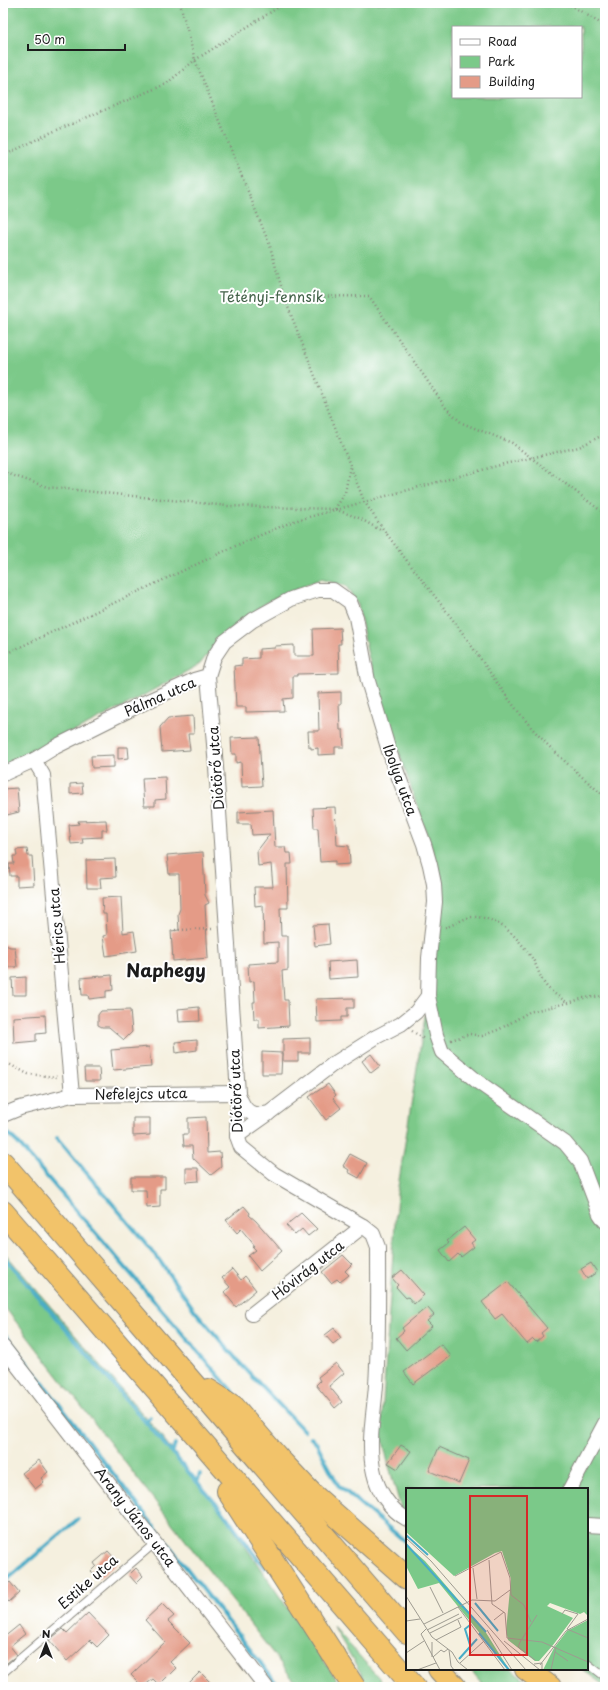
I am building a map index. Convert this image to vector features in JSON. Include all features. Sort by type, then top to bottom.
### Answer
[{"type":"highway","points":[[3,1163],[406,1631]]},
{"type":"highway","points":[[3,1212],[414,1687]]},
{"type":"highway","points":[[182,1372],[234,1407],[277,1457],[313,1495],[406,1577]]},
{"type":"highway","points":[[183,1421],[354,1687]]},
{"type":"highway","points":[[440,1670],[455,1687]]},
{"type":"highway","points":[[527,1670],[550,1687]]},
{"type":"street","name":"Pálma utca","points":[[3,774],[34,760],[55,747],[135,707],[194,680],[208,676],[214,657],[224,642],[253,620],[291,599],[318,590]]},
{"type":"street","name":"Ibolya utca","points":[[318,590],[333,590],[350,602],[356,617],[368,681],[391,756],[424,844],[430,865],[434,884],[435,902],[429,958],[428,996],[436,1034],[442,1052],[478,1082],[565,1143],[580,1161],[600,1214],[605,1221]]},
{"type":"street","name":"Diótörő utca","points":[[208,676],[216,767],[238,1093],[238,1142],[245,1152],[274,1174],[363,1226],[373,1234],[378,1247],[376,1384],[371,1434],[374,1472],[378,1487],[386,1499],[406,1518]]},
{"type":"street","name":"Hérics utca","points":[[34,760],[43,775],[72,1095]]},
{"type":"street","points":[[237,1136],[332,1065],[376,1037],[401,1024],[416,1012],[428,996]]},
{"type":"street","points":[[238,1093],[243,1107],[253,1114],[260,1115],[269,1113]]},
{"type":"street","name":"Nefelejcs utca","points":[[3,1115],[20,1108],[72,1095],[238,1093]]},
{"type":"street","name":"Hóvirág utca","points":[[252,1314],[363,1226]]},
{"type":"street","name":"Arany János utca","points":[[3,1347],[266,1687]]},
{"type":"street","points":[[571,1488],[605,1423]]},
{"type":"street","points":[[588,1525],[605,1526]]},
{"type":"lane","name":"Estike utca","points":[[3,1673],[155,1543]]},
{"type":"lane","points":[[588,1664],[605,1677]]},
{"type":"path","points":[[180,3],[195,60],[270,246],[284,297],[364,501],[383,531],[453,620],[526,722],[605,797]]},
{"type":"path","points":[[3,156],[50,132],[166,84],[195,60],[285,3]]},
{"type":"path","points":[[568,3],[605,7]]},
{"type":"path","points":[[568,3],[605,26]]},
{"type":"path","points":[[284,297],[369,296],[446,408],[462,423],[512,443],[605,514]]},
{"type":"path","points":[[3,655],[242,543],[294,521],[504,464],[579,447],[605,434]]},
{"type":"path","points":[[334,509],[341,502],[345,493],[350,465]]},
{"type":"path","points":[[3,472],[47,487],[55,488],[228,506],[334,509],[359,518],[383,531]]},
{"type":"path","points":[[433,922],[446,927],[472,917],[483,918],[498,924],[510,932],[519,942],[532,959],[547,987],[568,1002]]},
{"type":"path","points":[[175,930],[226,929]]},
{"type":"path","points":[[439,1042],[470,1034],[482,1036],[500,1029],[529,1012],[584,998],[605,996]]},
{"type":"path","points":[[3,1062],[28,1074],[70,1079]]},
{"type":"green space","name":"Tétényi-fennsík","points":[[3,3],[605,3],[605,1686],[583,1670],[588,1670],[588,1488],[406,1488],[406,1526],[388,1463],[381,1432],[397,1193],[425,1017],[441,876],[387,717],[384,717],[367,651],[358,605],[346,586],[320,579],[267,602],[223,635],[200,664],[128,704],[3,768]]},
{"type":"green space","points":[[3,1251],[158,1432],[227,1520],[342,1687],[299,1687],[3,1305]]},
{"type":"green space","points":[[333,1626],[387,1687],[369,1687]]},
{"type":"green space","points":[[471,1670],[511,1670],[534,1687],[485,1687]]},
{"type":"building","points":[[340,628],[341,644],[338,644],[339,673],[297,674],[297,676],[293,676],[293,698],[283,699],[284,711],[246,712],[246,707],[236,707],[234,666],[242,665],[242,659],[259,658],[259,649],[294,645],[294,656],[314,656],[313,629]]},
{"type":"building","points":[[341,692],[341,704],[339,704],[340,730],[343,730],[344,747],[335,747],[335,754],[318,755],[318,748],[311,749],[311,747],[309,747],[308,731],[319,731],[318,693]]},
{"type":"building","points":[[193,716],[194,734],[188,734],[190,750],[162,752],[160,727],[168,718]]},
{"type":"building","points":[[259,737],[262,786],[242,787],[241,762],[236,763],[236,754],[232,754],[231,738]]},
{"type":"building","points":[[118,747],[128,747],[129,758],[118,759]]},
{"type":"building","points":[[114,755],[114,767],[92,768],[91,756]]},
{"type":"building","points":[[165,777],[166,799],[155,800],[155,806],[144,806],[142,778]]},
{"type":"building","points":[[82,783],[83,793],[70,794],[70,784]]},
{"type":"building","points":[[17,788],[19,812],[3,816],[3,789]]},
{"type":"building","points":[[335,807],[337,845],[349,846],[350,864],[335,865],[335,861],[320,862],[318,828],[314,828],[313,808]]},
{"type":"building","points":[[273,810],[275,847],[285,847],[286,853],[291,853],[292,864],[287,864],[288,908],[280,908],[281,936],[288,936],[288,970],[282,971],[284,1000],[288,1000],[289,1026],[259,1028],[259,1019],[254,1019],[254,981],[249,982],[248,964],[278,962],[278,942],[264,943],[263,905],[255,906],[254,887],[273,887],[271,864],[258,866],[257,851],[270,834],[252,835],[251,824],[238,824],[238,812]]},
{"type":"building","points":[[106,820],[107,830],[102,830],[102,837],[82,838],[83,843],[71,844],[69,825],[79,824],[78,821]]},
{"type":"building","points":[[27,849],[28,856],[32,856],[34,885],[17,886],[17,876],[10,876],[9,864],[14,864],[13,856],[17,856],[16,850]]},
{"type":"building","points":[[203,852],[205,895],[209,903],[205,905],[208,958],[173,961],[171,931],[179,930],[179,874],[169,874],[167,855]]},
{"type":"building","points":[[115,859],[116,877],[100,878],[101,888],[87,888],[86,860]]},
{"type":"building","points":[[121,897],[123,933],[134,931],[137,951],[106,956],[103,936],[107,935],[106,914],[103,914],[102,898]]},
{"type":"building","points":[[328,924],[330,944],[315,946],[313,925]]},
{"type":"building","points":[[3,944],[10,947],[15,947],[17,967],[3,967]]},
{"type":"building","points":[[357,960],[358,977],[329,979],[328,962]]},
{"type":"building","points":[[112,975],[113,990],[106,991],[106,997],[89,999],[88,995],[82,995],[81,978]]},
{"type":"building","points":[[26,977],[26,995],[13,995],[12,978]]},
{"type":"building","points":[[354,998],[354,1008],[347,1008],[347,1017],[341,1017],[341,1021],[317,1022],[316,999]]},
{"type":"building","points":[[199,1007],[200,1021],[179,1022],[178,1009]]},
{"type":"building","points":[[130,1010],[132,1032],[124,1040],[109,1027],[102,1027],[98,1025],[98,1015],[101,1011]]},
{"type":"building","points":[[45,1015],[46,1033],[36,1034],[36,1041],[14,1043],[13,1017]]},
{"type":"building","points":[[310,1038],[310,1053],[298,1053],[298,1061],[283,1061],[283,1039]]},
{"type":"building","points":[[197,1040],[197,1050],[176,1053],[175,1042]]},
{"type":"building","points":[[149,1047],[151,1067],[113,1070],[111,1050]]},
{"type":"building","points":[[262,1052],[282,1053],[281,1074],[262,1074]]},
{"type":"building","points":[[371,1054],[380,1066],[371,1073],[362,1061]]},
{"type":"building","points":[[84,1068],[99,1068],[100,1081],[85,1081]]},
{"type":"building","points":[[328,1084],[336,1095],[333,1098],[341,1108],[326,1120],[309,1097]]},
{"type":"building","points":[[206,1117],[207,1153],[220,1152],[221,1167],[211,1175],[193,1158],[192,1146],[184,1146],[183,1134],[188,1134],[188,1118]]},
{"type":"building","points":[[133,1118],[150,1118],[150,1135],[133,1136]]},
{"type":"building","points":[[350,1154],[367,1163],[359,1178],[348,1172],[349,1170],[343,1166]]},
{"type":"building","points":[[186,1168],[198,1168],[199,1181],[186,1182]]},
{"type":"building","points":[[131,1177],[165,1177],[165,1189],[160,1189],[160,1207],[147,1208],[146,1190],[131,1190]]},
{"type":"building","points":[[244,1206],[250,1213],[249,1215],[282,1251],[260,1271],[248,1256],[256,1250],[253,1247],[255,1246],[241,1229],[237,1233],[226,1220]]},
{"type":"building","points":[[301,1213],[317,1229],[308,1236],[302,1229],[295,1235],[286,1225]]},
{"type":"building","points":[[464,1227],[475,1240],[471,1243],[474,1247],[461,1257],[458,1254],[449,1262],[440,1250],[449,1243],[447,1241]]},
{"type":"building","points":[[343,1255],[352,1264],[345,1271],[349,1275],[340,1282],[337,1279],[331,1283],[322,1272]]},
{"type":"building","points":[[591,1263],[597,1272],[587,1279],[581,1269]]},
{"type":"building","points":[[232,1269],[241,1280],[245,1276],[256,1290],[236,1307],[224,1292],[230,1287],[222,1278]]},
{"type":"building","points":[[402,1270],[424,1295],[414,1304],[396,1287],[398,1285],[392,1278]]},
{"type":"building","points":[[508,1282],[547,1328],[541,1333],[543,1336],[536,1342],[533,1339],[527,1344],[502,1314],[495,1319],[482,1302]]},
{"type":"building","points":[[427,1307],[434,1315],[427,1321],[432,1326],[406,1350],[396,1338],[404,1331],[402,1328]]},
{"type":"building","points":[[334,1328],[341,1338],[333,1344],[325,1335]]},
{"type":"building","points":[[441,1344],[451,1356],[413,1384],[404,1372]]},
{"type":"building","points":[[336,1363],[344,1373],[329,1386],[342,1402],[335,1408],[316,1385],[320,1381],[318,1377]]},
{"type":"building","points":[[401,1445],[411,1451],[398,1469],[388,1463]]},
{"type":"building","points":[[439,1447],[469,1460],[459,1483],[429,1471]]},
{"type":"building","points":[[39,1460],[48,1472],[41,1478],[44,1482],[35,1489],[22,1473]]},
{"type":"building","points":[[108,1551],[118,1562],[99,1579],[91,1571],[96,1566],[94,1563]]},
{"type":"building","points":[[136,1568],[143,1576],[136,1583],[129,1575]]},
{"type":"building","points":[[10,1582],[19,1593],[9,1602],[3,1596],[3,1588]]},
{"type":"building","points":[[162,1604],[174,1616],[168,1621],[190,1643],[170,1662],[176,1668],[159,1685],[153,1679],[143,1687],[131,1675],[165,1642],[145,1620]]},
{"type":"building","points":[[88,1613],[109,1635],[97,1647],[90,1640],[67,1661],[49,1640],[63,1629],[67,1633]]},
{"type":"building","points":[[19,1625],[25,1634],[10,1646],[17,1655],[3,1666],[3,1638]]},
{"type":"building","points":[[200,1672],[210,1682],[206,1687],[185,1687]]},
{"type":"waterway","points":[[3,1129],[17,1142],[238,1398]]},
{"type":"waterway","points":[[57,1138],[154,1253],[195,1311],[238,1361],[304,1431]]},
{"type":"waterway","points":[[3,1256],[222,1511],[265,1568]]},
{"type":"waterway","points":[[3,1332],[279,1687]]},
{"type":"waterway","points":[[3,1367],[9,1362],[7,1361]]},
{"type":"waterway","points":[[146,1422],[150,1417]]},
{"type":"waterway","points":[[310,1437],[317,1444],[338,1485],[406,1542]]},
{"type":"waterway","points":[[172,1453],[175,1445]]},
{"type":"waterway","points":[[197,1482],[200,1474]]},
{"type":"waterway","points":[[3,1583],[78,1519]]},
{"type":"district","name":"Naphegy","points":[[166,971]]}]
